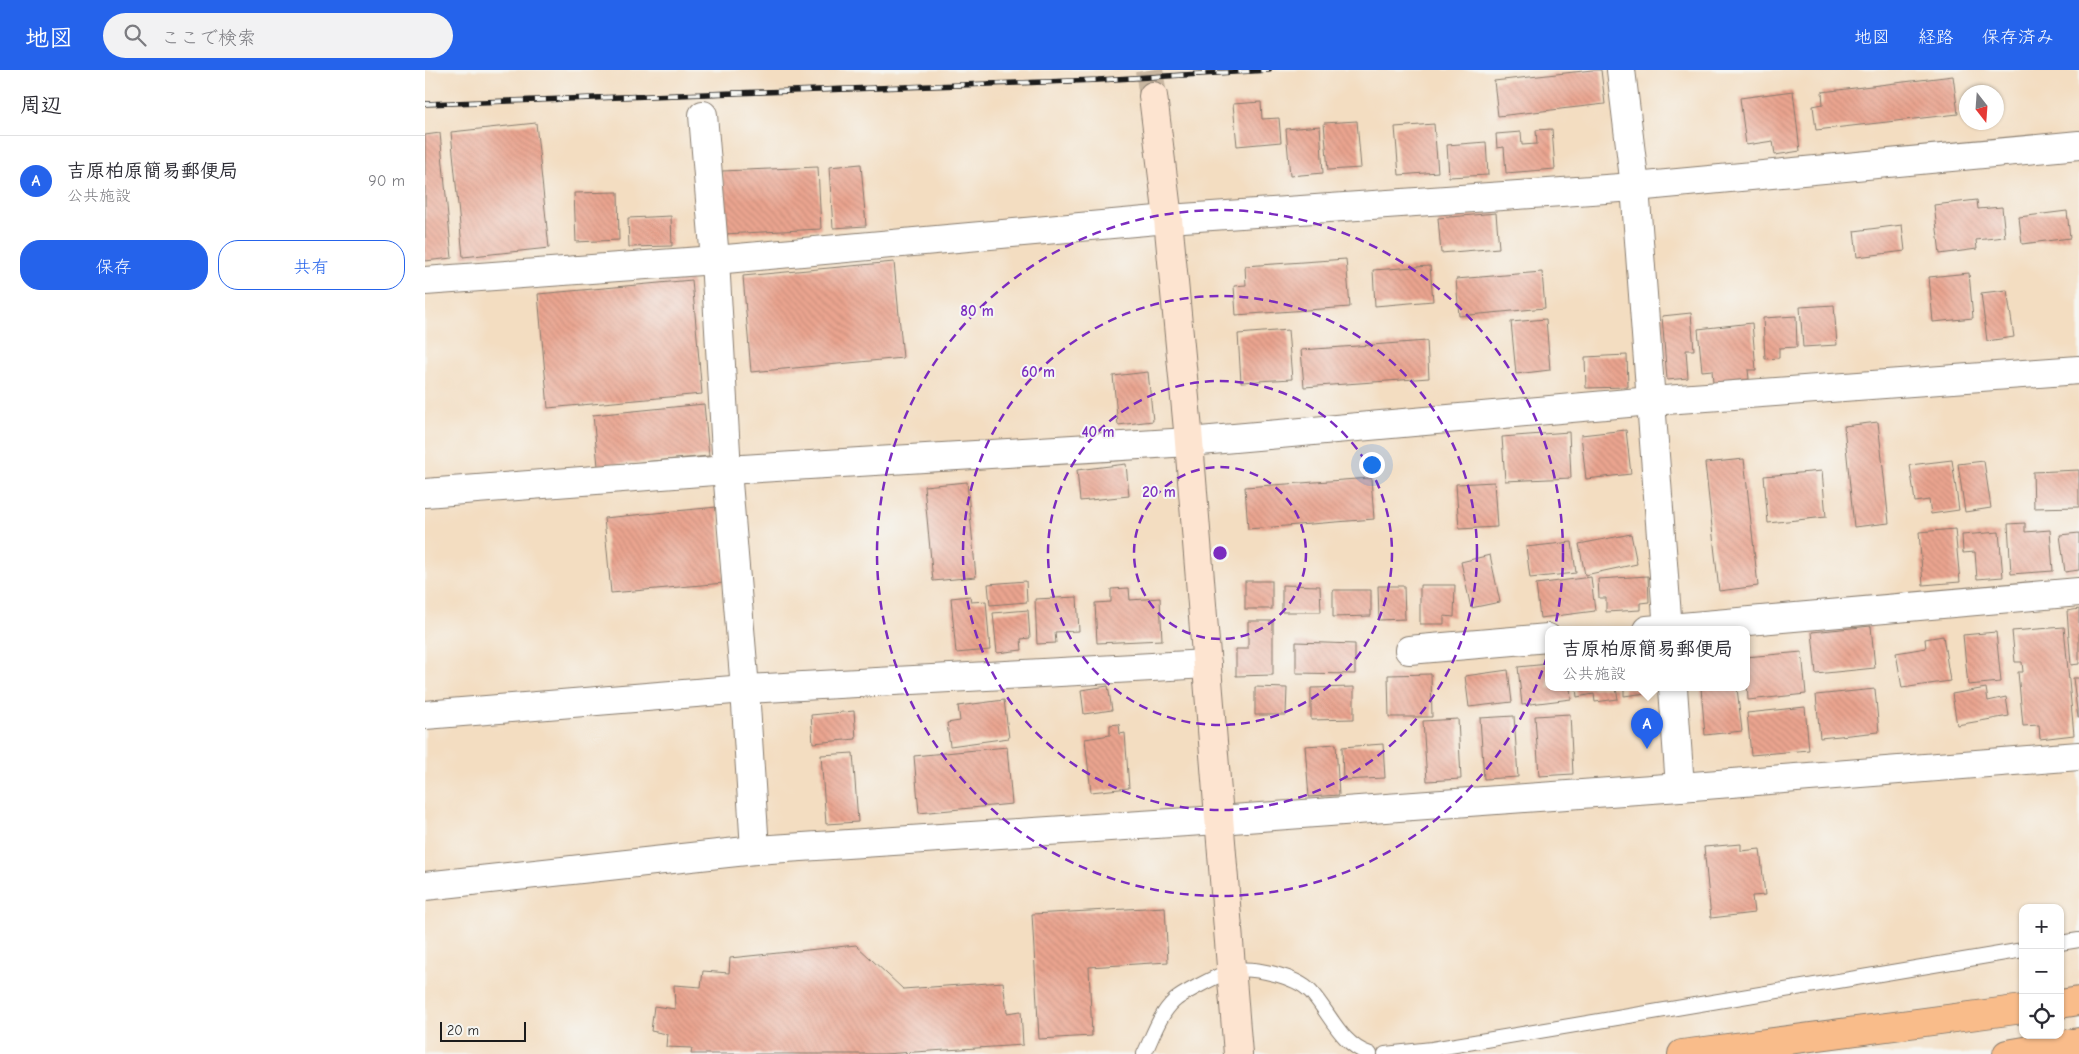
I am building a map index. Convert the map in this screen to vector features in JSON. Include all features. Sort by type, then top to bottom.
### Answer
[{"type":"highway","points":[[2064,1003],[2079,1001]]},
{"type":"highway","points":[[1682,1054],[2019,1010]]},
{"type":"highway","points":[[2007,1054],[2079,1042]]},
{"type":"street","points":[[1621,70],[1635,188],[1651,401],[1661,626]]},
{"type":"street","points":[[1153,96],[1168,219],[1189,442],[1238,1054]]},
{"type":"street","points":[[703,115],[715,260],[727,470],[745,689],[755,850]]},
{"type":"street","points":[[425,281],[715,260],[1168,219],[1635,188],[2079,145]]},
{"type":"street","points":[[425,493],[727,470],[1189,442],[1651,401],[2079,370]]},
{"type":"street","points":[[1705,626],[2079,592]]},
{"type":"street","points":[[1409,650],[1545,638]]},
{"type":"street","points":[[425,715],[745,689],[1207,664]]},
{"type":"street","points":[[1673,691],[1680,787]]},
{"type":"street","points":[[425,886],[755,850],[1218,820],[2079,756]]},
{"type":"lane","points":[[2064,942],[2079,940]]},
{"type":"lane","points":[[1385,1054],[1432,1049],[2019,951]]},
{"type":"lane","points":[[1144,1054],[1163,1014],[1174,1000],[1232,971],[1265,972],[1287,976],[1309,990],[1347,1040],[1360,1051],[1370,1054]]},
{"type":"building","points":[[1601,70],[1605,104],[1498,116],[1494,81]]},
{"type":"building","points":[[1953,76],[1958,114],[1816,130],[1813,106],[1823,104],[1822,92]]},
{"type":"building","points":[[1793,91],[1800,151],[1775,155],[1773,141],[1746,145],[1740,98]]},
{"type":"building","points":[[1261,102],[1262,119],[1279,118],[1281,142],[1237,146],[1233,104]]},
{"type":"building","points":[[1357,121],[1361,168],[1328,170],[1324,123]]},
{"type":"building","points":[[536,123],[549,248],[463,257],[451,132]]},
{"type":"building","points":[[1434,124],[1438,172],[1399,175],[1395,127]]},
{"type":"building","points":[[1320,126],[1323,173],[1290,176],[1286,129]]},
{"type":"building","points":[[1552,129],[1555,169],[1506,173],[1504,147],[1497,148],[1496,134],[1521,132],[1522,145],[1537,144],[1536,130]]},
{"type":"building","points":[[440,133],[452,258],[425,261],[425,135]]},
{"type":"building","points":[[1486,142],[1488,175],[1449,177],[1447,145]]},
{"type":"building","points":[[861,164],[866,226],[833,228],[829,167]]},
{"type":"building","points":[[818,167],[821,229],[724,234],[722,171]]},
{"type":"building","points":[[618,192],[619,240],[576,242],[574,193]]},
{"type":"building","points":[[1977,200],[1978,209],[2002,207],[2005,237],[1976,240],[1977,249],[1940,254],[1934,205]]},
{"type":"building","points":[[2067,211],[2070,238],[2022,244],[2019,217]]},
{"type":"building","points":[[1496,213],[1499,248],[1441,253],[1438,218]]},
{"type":"building","points":[[671,216],[672,246],[629,247],[628,218]]},
{"type":"building","points":[[1902,225],[1905,251],[1857,257],[1854,231]]},
{"type":"building","points":[[1346,259],[1350,307],[1236,315],[1234,286],[1246,285],[1245,266]]},
{"type":"building","points":[[894,262],[903,358],[751,372],[743,276]]},
{"type":"building","points":[[1430,266],[1433,301],[1375,306],[1373,270]]},
{"type":"building","points":[[1542,272],[1545,308],[1459,316],[1456,279]]},
{"type":"building","points":[[1969,273],[1973,318],[1933,322],[1929,277]]},
{"type":"building","points":[[692,280],[702,394],[548,408],[538,294]]},
{"type":"building","points":[[2007,290],[2014,337],[1987,341],[1981,293]]},
{"type":"building","points":[[1834,305],[1837,345],[1803,347],[1800,307]]},
{"type":"building","points":[[1691,313],[1694,350],[1686,350],[1688,378],[1667,380],[1662,316]]},
{"type":"building","points":[[1796,316],[1797,347],[1779,348],[1779,358],[1765,359],[1763,318]]},
{"type":"building","points":[[1546,319],[1550,370],[1516,374],[1511,322]]},
{"type":"building","points":[[1752,323],[1756,370],[1748,370],[1749,379],[1713,383],[1712,370],[1702,371],[1698,329]]},
{"type":"building","points":[[1288,330],[1292,379],[1241,382],[1238,334]]},
{"type":"building","points":[[1427,341],[1429,378],[1304,387],[1301,350]]},
{"type":"building","points":[[1627,355],[1628,387],[1586,388],[1585,357]]},
{"type":"building","points":[[1148,372],[1153,421],[1118,425],[1113,376]]},
{"type":"building","points":[[704,404],[709,456],[598,466],[593,415]]},
{"type":"building","points":[[1878,422],[1889,523],[1854,527],[1844,426]]},
{"type":"building","points":[[1626,430],[1631,474],[1586,479],[1581,435]]},
{"type":"building","points":[[1569,432],[1571,478],[1505,481],[1502,437]]},
{"type":"building","points":[[1744,459],[1758,586],[1719,591],[1705,463]]},
{"type":"building","points":[[1952,460],[1959,510],[1931,514],[1929,500],[1915,502],[1910,465]]},
{"type":"building","points":[[1984,461],[1991,508],[1965,512],[1958,464]]},
{"type":"building","points":[[1126,464],[1129,496],[1080,501],[1077,470]]},
{"type":"building","points":[[2079,470],[2079,507],[2034,508],[2033,472]]},
{"type":"building","points":[[1822,471],[1826,517],[1768,523],[1764,476]]},
{"type":"building","points":[[1371,478],[1374,519],[1248,529],[1245,487]]},
{"type":"building","points":[[967,482],[976,577],[933,581],[924,486]]},
{"type":"building","points":[[1494,482],[1497,527],[1459,529],[1456,484]]},
{"type":"building","points":[[717,507],[724,583],[611,593],[604,518]]},
{"type":"building","points":[[2025,523],[2025,532],[2050,530],[2053,571],[2011,574],[2008,524]]},
{"type":"building","points":[[1955,529],[1960,582],[1923,585],[1919,532]]},
{"type":"building","points":[[1999,532],[2003,577],[1977,579],[1975,552],[1963,553],[1962,535]]},
{"type":"building","points":[[2079,533],[2079,570],[2065,572],[2060,535]]},
{"type":"building","points":[[1631,534],[1637,564],[1585,575],[1579,544]]},
{"type":"building","points":[[1572,542],[1576,573],[1530,578],[1526,547]]},
{"type":"building","points":[[1490,555],[1500,602],[1471,608],[1461,562]]},
{"type":"building","points":[[1648,576],[1649,602],[1640,603],[1640,610],[1606,612],[1606,598],[1599,598],[1598,579]]},
{"type":"building","points":[[1591,577],[1595,611],[1540,618],[1536,584]]},
{"type":"building","points":[[1026,581],[1027,602],[990,605],[988,584]]},
{"type":"building","points":[[1245,581],[1272,581],[1272,609],[1245,609]]},
{"type":"building","points":[[1282,585],[1320,586],[1321,612],[1282,612]]},
{"type":"building","points":[[1420,585],[1455,585],[1454,617],[1444,616],[1444,624],[1420,624]]},
{"type":"building","points":[[1378,586],[1404,586],[1405,619],[1379,620]]},
{"type":"building","points":[[1129,588],[1130,600],[1160,598],[1162,640],[1097,643],[1095,603],[1111,602],[1111,589]]},
{"type":"building","points":[[1333,590],[1371,590],[1371,616],[1333,617]]},
{"type":"building","points":[[970,596],[971,602],[986,601],[990,650],[956,653],[951,598]]},
{"type":"building","points":[[1077,597],[1079,631],[1055,632],[1056,643],[1037,644],[1035,599]]},
{"type":"building","points":[[2079,609],[2079,664],[2071,665],[2067,611]]},
{"type":"building","points":[[1028,610],[1030,638],[1021,639],[1022,650],[997,653],[993,613]]},
{"type":"building","points":[[1248,621],[1273,621],[1273,675],[1236,676],[1236,649],[1248,649]]},
{"type":"building","points":[[1871,626],[1875,668],[1816,674],[1812,632]]},
{"type":"building","points":[[2064,627],[2074,735],[2040,739],[2039,725],[2023,726],[2018,672],[2023,672],[2022,662],[2015,662],[2012,631]]},
{"type":"building","points":[[1996,632],[2001,682],[1968,685],[1963,635]]},
{"type":"building","points":[[1943,636],[1950,681],[1902,688],[1896,653],[1926,648],[1925,639]]},
{"type":"building","points":[[1296,642],[1355,644],[1355,674],[1296,673]]},
{"type":"building","points":[[1802,652],[1806,694],[1748,700],[1748,691],[1750,691],[1750,657]]},
{"type":"building","points":[[1545,664],[1545,691],[1570,691],[1571,699],[1522,705],[1518,667]]},
{"type":"building","points":[[1508,670],[1512,702],[1469,707],[1465,676]]},
{"type":"building","points":[[1431,674],[1432,717],[1389,717],[1388,675]]},
{"type":"building","points":[[2073,678],[2079,678],[2079,718],[2078,718]]},
{"type":"building","points":[[1108,686],[1112,710],[1084,714],[1081,690]]},
{"type":"building","points":[[1255,687],[1287,688],[1286,715],[1255,715]]},
{"type":"building","points":[[1354,687],[1354,719],[1311,720],[1311,688]]},
{"type":"building","points":[[1986,688],[1988,701],[2006,697],[2009,716],[1957,725],[1952,694]]},
{"type":"building","points":[[1875,689],[1879,732],[1820,738],[1816,695]]},
{"type":"building","points":[[1576,691],[1617,691],[1618,699],[1595,702],[1594,694],[1577,697]]},
{"type":"building","points":[[1624,691],[1654,692],[1624,696]]},
{"type":"building","points":[[1701,691],[1737,691],[1742,731],[1705,735]]},
{"type":"building","points":[[1004,700],[1009,738],[950,746],[947,723],[960,721],[958,706]]},
{"type":"building","points":[[1805,707],[1809,750],[1751,755],[1747,713]]},
{"type":"building","points":[[854,711],[856,739],[813,743],[811,715]]},
{"type":"building","points":[[1570,714],[1573,774],[1539,776],[1535,716]]},
{"type":"building","points":[[1514,716],[1518,777],[1484,779],[1480,718]]},
{"type":"building","points":[[1458,719],[1461,779],[1427,781],[1423,721]]},
{"type":"building","points":[[1119,724],[1120,734],[1125,733],[1129,788],[1091,792],[1085,739],[1110,735],[1110,725]]},
{"type":"building","points":[[1336,744],[1339,795],[1309,797],[1305,746]]},
{"type":"building","points":[[1383,744],[1385,778],[1343,780],[1342,747]]},
{"type":"building","points":[[1007,747],[1012,804],[919,813],[914,756]]},
{"type":"building","points":[[853,753],[858,822],[826,824],[821,755]]},
{"type":"building","points":[[1741,844],[1741,851],[1760,849],[1765,895],[1752,896],[1754,913],[1711,918],[1704,847]]},
{"type":"building","points":[[1165,907],[1168,962],[1089,967],[1092,1036],[1039,1039],[1032,914]]},
{"type":"building","points":[[856,945],[903,989],[1003,982],[1007,1013],[1021,1011],[1023,1045],[884,1054],[691,1054],[692,1048],[666,1047],[667,1034],[651,1031],[654,1006],[675,1009],[674,985],[701,987],[703,971],[729,973],[730,958]]},
{"type":"tunnel","points":[[1149,70],[1153,96]]},
{"type":"railway","points":[[425,104],[1098,80],[1269,70]]},
{"type":"place","name":"吉原柏原簡易郵便局","points":[[1647,749]]}]
